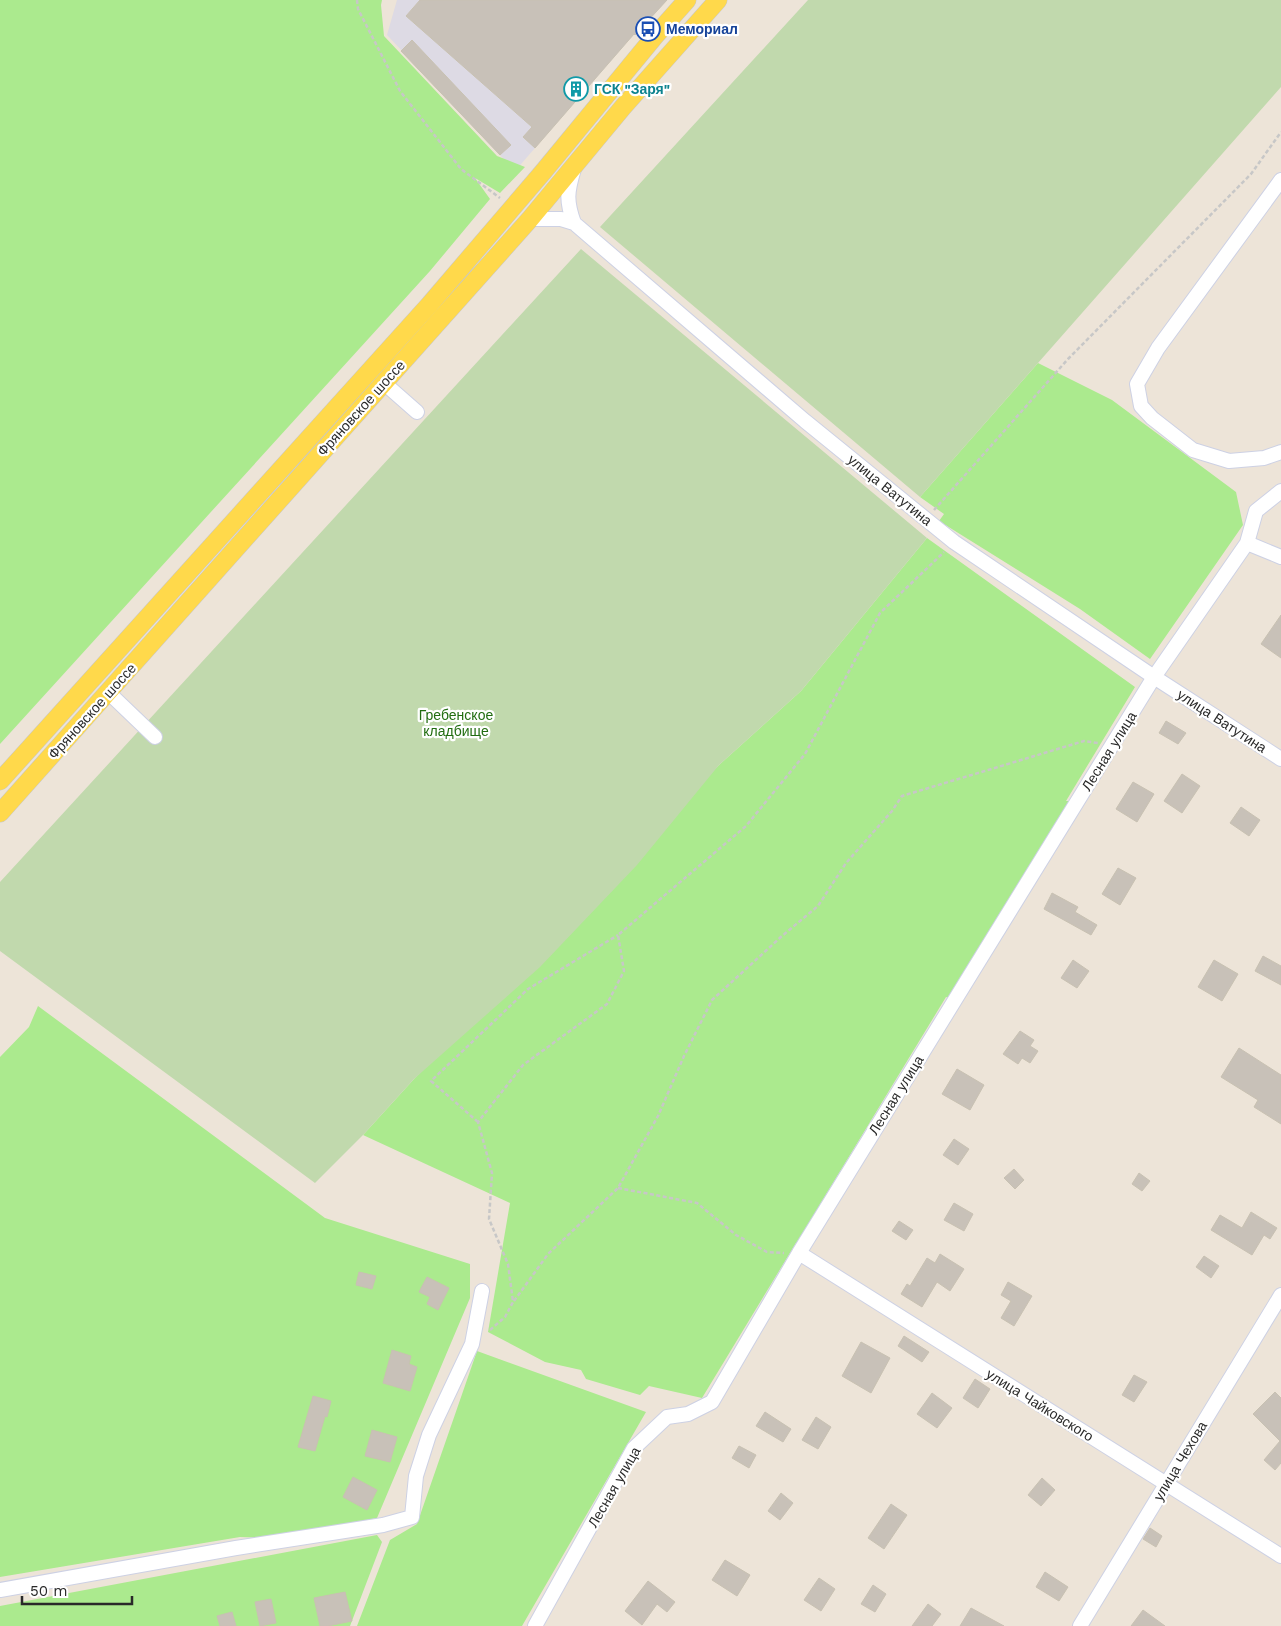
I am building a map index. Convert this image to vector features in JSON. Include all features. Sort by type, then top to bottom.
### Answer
[{"type":"main road","name":"Фряновское шоссе","points":[[0,781],[430,304],[687,0]]},
{"type":"main road","name":"Фряновское шоссе","points":[[0,813],[530,219],[576,163],[718,0]]},
{"type":"street","points":[[574,224],[570,210],[568,190],[576,163]]},
{"type":"street","points":[[1281,180],[1158,348],[1137,384],[1141,406],[1152,418],[1193,450],[1229,461],[1264,458],[1281,452]]},
{"type":"street","points":[[530,219],[561,219],[574,224]]},
{"type":"street","name":"улица Ватутина","points":[[574,224],[805,421],[954,542],[1154,677],[1281,759]]},
{"type":"street","points":[[384,383],[417,412]]},
{"type":"street","name":"Лесная улица","points":[[535,1626],[634,1448],[667,1417],[688,1414],[712,1402],[800,1253],[1154,677],[1247,543],[1256,511],[1281,491]]},
{"type":"street","points":[[1247,543],[1281,557]]},
{"type":"street","points":[[108,692],[156,737]]},
{"type":"street","name":"улица Чайковского","points":[[800,1253],[1281,1556]]},
{"type":"street","points":[[0,1590],[236,1548],[383,1525],[412,1517],[416,1476],[428,1435],[472,1344],[482,1292]]},
{"type":"street","name":"улица Чехова","points":[[1080,1626],[1281,1295]]},
{"type":"path","points":[[357,0],[358,9],[400,91],[461,169],[501,199]]},
{"type":"path","points":[[926,518],[1068,359],[1251,174],[1281,132]]},
{"type":"path","points":[[513,1302],[508,1264],[489,1219],[492,1173],[478,1122],[430,1082],[528,989],[618,935],[746,826],[805,754],[880,613],[954,542]]},
{"type":"path","points":[[472,1344],[505,1317],[513,1302],[548,1254],[618,1188],[658,1116],[684,1056],[712,1000],[818,906],[846,863],[892,811],[902,796],[1084,741],[1113,744]]},
{"type":"path","points":[[478,1122],[523,1065],[606,1004],[624,971],[618,935]]},
{"type":"path","points":[[618,1188],[696,1203],[736,1235],[767,1252],[800,1253]]},
{"type":"shaded area","points":[[397,0],[667,0],[628,41],[515,171],[387,35]]},
{"type":"green space","points":[[0,0],[382,0],[384,36],[497,156],[525,167],[500,193],[475,178],[490,199],[430,271],[0,744]]},
{"type":"green space","points":[[808,0],[1281,0],[1281,87],[920,497],[600,227]]},
{"type":"green space","name":"Гребенское кладбище","points":[[581,249],[927,538],[801,691],[719,765],[637,865],[540,967],[414,1079],[363,1135],[315,1183],[0,951],[0,882]]},
{"type":"green space","points":[[1038,363],[1112,400],[1236,492],[1243,525],[1150,659],[1080,609],[939,521],[944,514],[920,497]]},
{"type":"green space","points":[[927,538],[1135,687],[1066,801],[1069,801],[1067,809],[950,998],[946,997],[819,1206],[820,1213],[800,1246],[796,1243],[702,1398],[649,1386],[640,1395],[586,1379],[581,1370],[545,1362],[488,1332],[510,1203],[363,1135],[414,1079],[719,765],[801,691]]},
{"type":"green space","points":[[38,1006],[325,1218],[470,1264],[470,1298],[377,1518],[274,1538],[240,1537],[0,1577],[0,1057],[29,1027]]},
{"type":"green space","points":[[477,1351],[646,1412],[522,1626],[357,1626],[390,1540],[417,1524]]},
{"type":"green space","points":[[377,1535],[382,1542],[350,1626],[0,1626],[0,1606]]},
{"type":"building","points":[[420,0],[667,0],[634,34],[535,148],[523,137],[532,127],[406,16]]},
{"type":"building","points":[[412,40],[511,145],[500,155],[401,51]]},
{"type":"building","points":[[1281,615],[1281,658],[1261,644]]},
{"type":"building","points":[[1166,721],[1186,733],[1178,744],[1159,733]]},
{"type":"building","points":[[1182,774],[1200,786],[1182,813],[1164,801]]},
{"type":"building","points":[[1133,782],[1154,794],[1137,822],[1116,809]]},
{"type":"building","points":[[1241,807],[1260,820],[1249,836],[1230,823]]},
{"type":"building","points":[[1118,868],[1136,878],[1120,905],[1102,894]]},
{"type":"building","points":[[1052,893],[1078,907],[1075,912],[1097,925],[1091,935],[1044,909]]},
{"type":"building","points":[[1263,956],[1281,966],[1281,985],[1255,971]]},
{"type":"building","points":[[1073,960],[1089,971],[1077,988],[1061,978]]},
{"type":"building","points":[[1214,960],[1238,974],[1222,1001],[1198,987]]},
{"type":"building","points":[[1020,1031],[1034,1040],[1030,1046],[1038,1051],[1030,1063],[1022,1058],[1018,1064],[1003,1054]]},
{"type":"building","points":[[1239,1048],[1281,1075],[1281,1124],[1254,1107],[1258,1100],[1221,1077]]},
{"type":"building","points":[[957,1069],[984,1085],[970,1110],[942,1094]]},
{"type":"building","points":[[954,1139],[969,1149],[958,1165],[943,1155]]},
{"type":"building","points":[[1014,1169],[1024,1180],[1015,1189],[1004,1178]]},
{"type":"building","points":[[1139,1173],[1150,1181],[1142,1191],[1132,1184]]},
{"type":"building","points":[[954,1203],[973,1214],[964,1231],[944,1220]]},
{"type":"building","points":[[1251,1212],[1277,1228],[1270,1239],[1264,1235],[1252,1255],[1211,1230],[1220,1215],[1242,1228]]},
{"type":"building","points":[[899,1221],[913,1230],[906,1240],[892,1231]]},
{"type":"building","points":[[940,1254],[964,1269],[950,1291],[937,1282],[922,1307],[901,1294],[907,1284],[910,1286],[927,1258],[935,1263]]},
{"type":"building","points":[[1204,1256],[1219,1266],[1211,1278],[1196,1267]]},
{"type":"building","points":[[359,1272],[376,1276],[372,1289],[356,1285]]},
{"type":"building","points":[[427,1277],[449,1288],[438,1310],[427,1304],[430,1297],[419,1292]]},
{"type":"building","points":[[1008,1282],[1032,1296],[1014,1326],[1001,1318],[1011,1301],[1001,1295]]},
{"type":"building","points":[[904,1336],[929,1352],[922,1362],[898,1346]]},
{"type":"building","points":[[861,1342],[890,1358],[871,1393],[842,1376]]},
{"type":"building","points":[[392,1350],[411,1356],[409,1364],[417,1367],[410,1391],[383,1383]]},
{"type":"building","points":[[1134,1375],[1147,1382],[1134,1402],[1122,1395]]},
{"type":"building","points":[[975,1379],[990,1389],[978,1408],[963,1398]]},
{"type":"building","points":[[1275,1392],[1281,1398],[1281,1463],[1275,1470],[1264,1460],[1280,1441],[1253,1414]]},
{"type":"building","points":[[932,1393],[952,1408],[937,1428],[917,1414]]},
{"type":"building","points":[[313,1396],[331,1401],[315,1451],[298,1447]]},
{"type":"building","points":[[765,1412],[791,1429],[783,1442],[756,1426]]},
{"type":"building","points":[[816,1417],[831,1427],[818,1449],[802,1440]]},
{"type":"building","points":[[372,1430],[397,1437],[390,1462],[365,1456]]},
{"type":"building","points":[[739,1446],[756,1455],[749,1468],[732,1458]]},
{"type":"building","points":[[353,1477],[377,1490],[367,1510],[343,1497]]},
{"type":"building","points":[[1042,1478],[1055,1490],[1041,1506],[1028,1495]]},
{"type":"building","points":[[781,1493],[793,1503],[780,1520],[768,1511]]},
{"type":"building","points":[[891,1504],[907,1515],[884,1549],[868,1538]]},
{"type":"building","points":[[1150,1528],[1162,1536],[1156,1547],[1143,1539]]},
{"type":"building","points":[[725,1560],[750,1575],[737,1596],[712,1580]]},
{"type":"building","points":[[1045,1572],[1068,1587],[1059,1601],[1036,1587]]},
{"type":"building","points":[[819,1578],[835,1589],[821,1611],[804,1600]]},
{"type":"building","points":[[648,1581],[675,1602],[667,1612],[657,1604],[642,1625],[625,1611]]},
{"type":"building","points":[[873,1585],[886,1594],[875,1612],[861,1604]]},
{"type":"building","points":[[345,1592],[352,1621],[320,1626],[314,1598]]},
{"type":"building","points":[[271,1599],[276,1623],[260,1626],[255,1602]]},
{"type":"building","points":[[928,1604],[941,1614],[932,1626],[912,1626]]},
{"type":"building","points":[[971,1608],[1004,1626],[960,1626]]},
{"type":"building","points":[[1143,1610],[1165,1626],[1131,1626]]},
{"type":"building","points":[[232,1612],[236,1626],[220,1626],[217,1616]]},
{"type":"place","name":"Мемориал","points":[[648,29]]},
{"type":"place","name":"ГСК \"Заря\"","points":[[576,89]]}]
